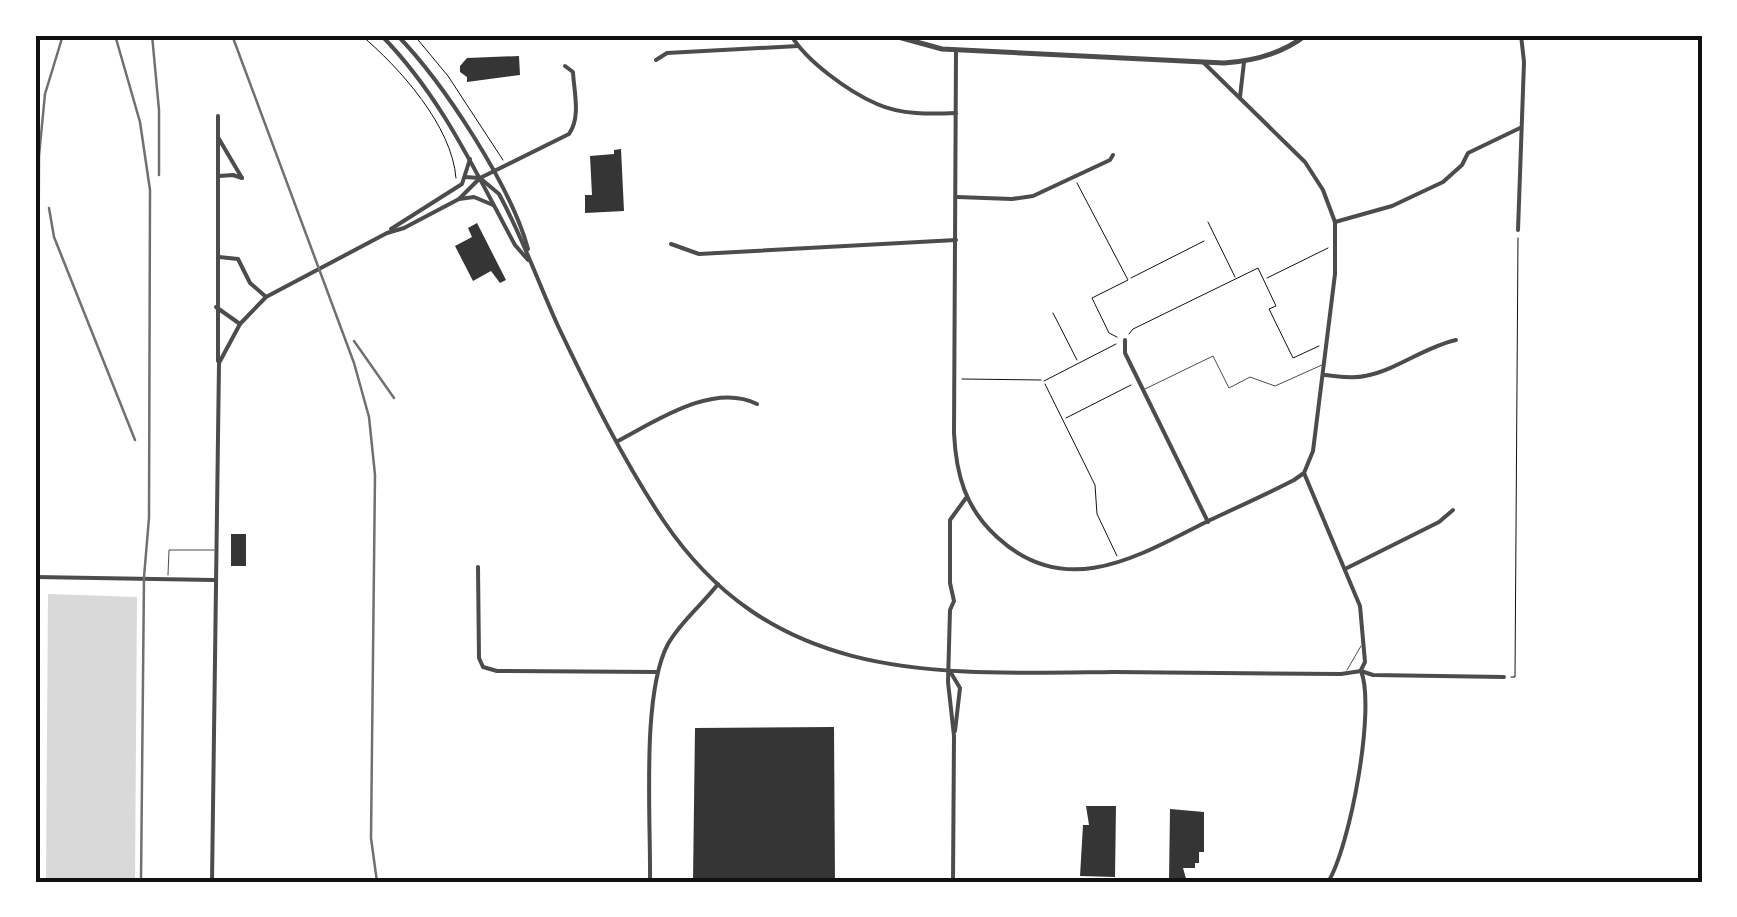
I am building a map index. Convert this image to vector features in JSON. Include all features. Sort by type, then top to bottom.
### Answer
[{"type":"street","points":[[381,35],[440,107],[515,244],[531,264]]},
{"type":"street","points":[[398,35],[438,82],[493,173],[517,219],[531,264]]},
{"type":"street","points":[[792,35],[804,55],[878,105],[919,114],[956,113]]},
{"type":"street","points":[[891,35],[930,47],[1203,62],[1244,62],[1276,53],[1306,35]]},
{"type":"street","points":[[1518,230],[1522,35]]},
{"type":"street","points":[[656,60],[667,53],[798,46]]},
{"type":"street","points":[[956,49],[956,454],[966,498],[995,535],[1034,560],[1074,570],[1121,564],[1208,522],[1304,473],[1314,451],[1338,244],[1335,222],[1314,174],[1203,62]]},
{"type":"street","points":[[1240,97],[1244,62]]},
{"type":"street","points":[[386,232],[404,228],[459,199],[480,178],[572,130],[576,120],[572,72],[565,66]]},
{"type":"street","points":[[212,882],[218,116]]},
{"type":"street","points":[[1335,222],[1392,206],[1443,182],[1462,165],[1468,153],[1520,128]]},
{"type":"street","points":[[219,138],[242,178],[233,174],[219,176]]},
{"type":"street","points":[[957,197],[1022,198],[1075,178],[1110,160],[1112,155]]},
{"type":"street","points":[[219,363],[240,324],[266,297],[386,232],[460,186],[470,159]]},
{"type":"street","points":[[465,176],[480,178],[498,194],[567,343],[666,525],[718,584],[772,624],[822,648],[894,667],[950,672],[1361,671],[1373,675],[1504,676]]},
{"type":"street","points":[[459,199],[474,197],[494,205]]},
{"type":"street","points":[[671,244],[699,254],[956,240]]},
{"type":"street","points":[[219,257],[238,259],[250,282],[266,297]]},
{"type":"street","points":[[216,307],[240,324]]},
{"type":"street","points":[[1125,340],[1125,353],[1138,382],[1208,522]]},
{"type":"street","points":[[1324,374],[1371,374],[1436,344],[1456,340]]},
{"type":"street","points":[[618,441],[694,402],[748,399],[757,404]]},
{"type":"street","points":[[1304,473],[1360,606],[1366,662],[1361,671]]},
{"type":"street","points":[[953,882],[950,610],[954,601],[950,583],[950,520],[966,498]]},
{"type":"street","points":[[1344,569],[1440,522],[1453,510]]},
{"type":"street","points":[[478,567],[479,658],[483,667],[657,672]]},
{"type":"street","points":[[35,577],[214,580]]},
{"type":"street","points":[[650,882],[652,702],[657,672],[677,630],[718,584]]},
{"type":"street","points":[[1328,882],[1340,860],[1361,753],[1366,684],[1361,671]]},
{"type":"street","points":[[950,672],[960,688],[954,736]]},
{"type":"lane","points":[[1142,390],[1213,356],[1229,388],[1250,377],[1275,386],[1324,364]]},
{"type":"lane","points":[[168,578],[169,550],[214,550]]},
{"type":"lane","points":[[1341,674],[1351,667],[1365,639]]},
{"type":"path","points":[[361,35],[389,59],[421,99],[452,153],[460,186]]},
{"type":"path","points":[[414,35],[448,76],[507,167]]},
{"type":"path","points":[[1075,178],[1128,280]]},
{"type":"path","points":[[1208,222],[1236,279]]},
{"type":"path","points":[[1504,676],[1516,677],[1518,230]]},
{"type":"path","points":[[1125,340],[1109,333],[1092,298],[1204,241]]},
{"type":"path","points":[[1264,280],[1338,244]]},
{"type":"path","points":[[955,378],[1044,381],[1125,340],[1133,329],[1258,268],[1276,306],[1269,309],[1293,358],[1326,342]]},
{"type":"path","points":[[1053,313],[1079,363]]},
{"type":"path","points":[[1044,381],[1095,486],[1097,514],[1121,564]]},
{"type":"path","points":[[1063,420],[1138,382]]},
{"type":"shaded area","points":[[48,594],[137,597],[135,882],[46,882]]},
{"type":"building","points":[[519,56],[520,75],[467,82],[460,72],[467,58]]},
{"type":"building","points":[[621,149],[624,211],[585,213],[585,195],[592,195],[590,156],[614,154],[614,150]]},
{"type":"building","points":[[477,223],[506,280],[500,283],[491,271],[473,281],[455,246],[472,237],[468,228]]},
{"type":"building","points":[[231,534],[246,534],[246,566],[231,566]]},
{"type":"building","points":[[834,727],[835,882],[693,882],[695,728]]},
{"type":"building","points":[[1086,806],[1116,806],[1115,877],[1080,876],[1083,825],[1089,825]]},
{"type":"building","points":[[1170,809],[1204,812],[1204,852],[1199,852],[1195,868],[1183,868],[1187,882],[1169,882]]},
{"type":"railway","points":[[35,882],[39,156],[45,94],[63,35]]},
{"type":"railway","points":[[115,35],[140,122],[150,190],[149,518],[144,577],[141,882]]},
{"type":"railway","points":[[152,35],[159,110],[159,175]]},
{"type":"railway","points":[[232,35],[354,363],[369,417],[375,475],[371,838],[377,882]]},
{"type":"railway","points":[[49,208],[54,237],[135,440]]},
{"type":"railway","points":[[354,341],[394,398]]}]
